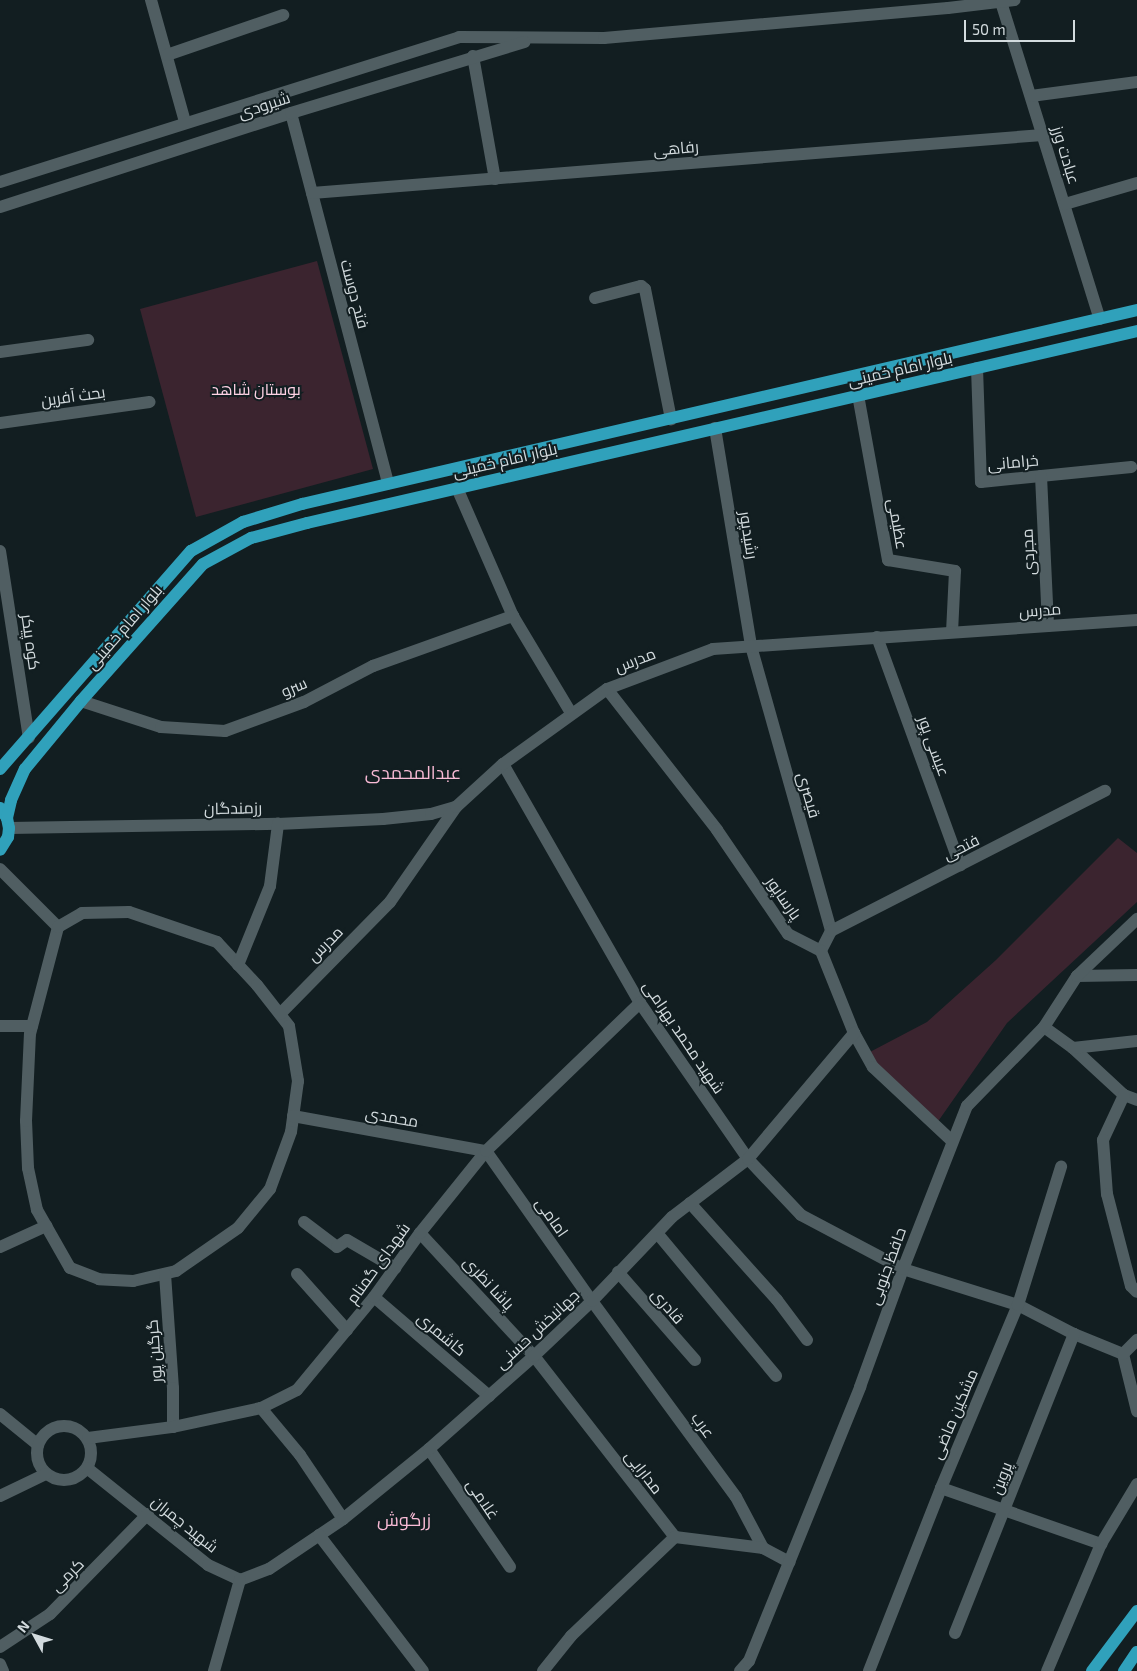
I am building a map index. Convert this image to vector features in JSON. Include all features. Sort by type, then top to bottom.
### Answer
[{"type":"main road","name":"بلوار امام خمینی","points":[[0,769],[191,551],[242,522],[302,504],[1137,310]]},
{"type":"main road","name":"بلوار امام خمینی","points":[[0,850],[8,837],[5,818],[25,769],[81,701],[188,579],[203,564],[222,552],[251,538],[457,488],[1137,331]]},
{"type":"main road","points":[[1092,1671],[1137,1611]]},
{"type":"main road","points":[[1124,1671],[1137,1652]]},
{"type":"street","points":[[151,0],[185,122]]},
{"type":"street","name":"شیرودی","points":[[0,182],[458,37],[604,38],[1015,0]]},
{"type":"street","name":"عبادت ورز","points":[[1002,2],[1100,319]]},
{"type":"street","points":[[167,55],[283,15]]},
{"type":"street","name":"شیرودی","points":[[0,207],[291,113],[473,56],[539,38]]},
{"type":"street","points":[[473,56],[496,178]]},
{"type":"street","points":[[1031,96],[1137,82]]},
{"type":"street","name":"فتح دوست","points":[[291,113],[388,484]]},
{"type":"street","name":"رفاهی","points":[[312,193],[1043,135]]},
{"type":"street","points":[[124,143],[131,164]]},
{"type":"street","points":[[65,162],[72,184]]},
{"type":"street","points":[[1065,204],[1137,183]]},
{"type":"street","points":[[595,298],[641,286],[645,289],[671,419]]},
{"type":"street","points":[[0,352],[88,340]]},
{"type":"street","name":"خرامانی","points":[[977,368],[981,482],[1131,467]]},
{"type":"street","name":"عظیمی","points":[[858,395],[888,560],[955,571],[952,632]]},
{"type":"street","name":"بحث آفرین","points":[[0,423],[150,402]]},
{"type":"street","name":"رشیدپور","points":[[715,428],[751,646]]},
{"type":"street","name":"مجردی","points":[[1041,476],[1048,626]]},
{"type":"street","points":[[457,488],[513,616],[571,713]]},
{"type":"street","name":"کوه پیکر","points":[[0,550],[5,611],[29,738]]},
{"type":"street","name":"سرو","points":[[81,701],[161,727],[225,731],[304,702],[372,666],[513,616]]},
{"type":"street","name":"مدرس","points":[[280,1014],[390,902],[456,806],[503,764],[607,688],[713,649],[1137,620]]},
{"type":"street","name":"عیسی پور","points":[[877,637],[960,865]]},
{"type":"street","name":"قیصری","points":[[751,646],[831,932]]},
{"type":"street","name":"پارساپور","points":[[607,688],[717,830],[788,934],[820,951]]},
{"type":"street","name":"شهید محمد بهرامی","points":[[503,764],[640,1003],[748,1159],[801,1215],[903,1269],[1018,1305],[1074,1334],[1122,1354]]},
{"type":"street","name":"فتحی","points":[[831,932],[1105,791]]},
{"type":"street","name":"رزمندگان","points":[[5,818],[278,824],[383,819],[431,814],[456,806]]},
{"type":"street","points":[[238,965],[270,886],[278,824]]},
{"type":"street","points":[[0,869],[58,927]]},
{"type":"street","points":[[129,912],[217,942],[280,1014],[289,1026],[298,1081],[291,1132],[270,1189],[238,1228],[176,1271],[165,1274],[133,1281],[98,1279],[70,1268],[37,1210],[28,1168],[27,1078],[32,1026],[58,927],[82,913],[129,912]]},
{"type":"street","name":"حافظ جنوبی","points":[[740,1671],[749,1661],[860,1387],[903,1269],[967,1106],[1044,1027],[1077,976],[1137,919]]},
{"type":"street","points":[[831,932],[820,951],[854,1033],[873,1067],[952,1141]]},
{"type":"street","points":[[1077,976],[1137,975]]},
{"type":"street","name":"شهدای گمنام","points":[[88,1438],[173,1426],[261,1408],[297,1390],[374,1297],[420,1233],[486,1151],[640,1003]]},
{"type":"street","points":[[0,1026],[32,1026]]},
{"type":"street","points":[[1044,1027],[1073,1048],[1124,1095],[1137,1100]]},
{"type":"street","name":"جهانبخش حسنی","points":[[343,1519],[430,1449],[534,1356],[592,1301],[657,1232],[690,1203],[748,1159],[854,1033]]},
{"type":"street","points":[[1073,1048],[1137,1040]]},
{"type":"street","points":[[1124,1095],[1103,1140],[1107,1194],[1131,1286],[1137,1292]]},
{"type":"street","name":"محمدی","points":[[293,1116],[486,1151]]},
{"type":"street","name":"امامی","points":[[486,1151],[592,1301]]},
{"type":"street","name":"مشکین ماضی","points":[[869,1671],[941,1488],[1018,1305],[1061,1167]]},
{"type":"street","points":[[690,1203],[777,1300],[807,1340]]},
{"type":"street","points":[[304,1222],[337,1247],[347,1240],[395,1268]]},
{"type":"street","points":[[0,1247],[46,1226]]},
{"type":"street","points":[[657,1232],[776,1376]]},
{"type":"street","name":"پاشا نظری","points":[[420,1233],[534,1356]]},
{"type":"street","name":"قادری","points":[[618,1272],[695,1360]]},
{"type":"street","name":"گرگین پور","points":[[165,1274],[173,1388],[173,1426]]},
{"type":"street","points":[[297,1274],[347,1330]]},
{"type":"street","name":"کاشمری","points":[[374,1297],[489,1396]]},
{"type":"street","name":"عرب","points":[[592,1301],[736,1496],[762,1548]]},
{"type":"street","name":"پروین","points":[[955,1634],[1074,1334]]},
{"type":"street","points":[[1137,1340],[1122,1354],[1137,1411]]},
{"type":"street","name":"مدارایی","points":[[534,1356],[675,1537]]},
{"type":"street","points":[[214,1671],[240,1580],[269,1569],[343,1519],[300,1455],[261,1408]]},
{"type":"street","points":[[0,1414],[38,1445]]},
{"type":"street","points":[[61,1426],[76,1428],[88,1438],[92,1453],[88,1468],[76,1478],[60,1480],[46,1474],[38,1461],[38,1445],[46,1432],[61,1426]]},
{"type":"street","name":"غلامی","points":[[430,1449],[510,1567]]},
{"type":"street","name":"شهید چمران","points":[[88,1468],[148,1514],[208,1565],[240,1580]]},
{"type":"street","points":[[0,1496],[46,1474]]},
{"type":"street","points":[[1047,1671],[1101,1544],[1137,1484]]},
{"type":"street","points":[[941,1488],[1005,1512],[1101,1544]]},
{"type":"street","name":"کرمی","points":[[0,1647],[50,1614],[148,1514]]},
{"type":"street","points":[[319,1535],[423,1671]]},
{"type":"street","points":[[542,1671],[571,1636],[675,1537],[762,1548],[789,1562]]},
{"type":"street","points":[[0,1664],[3,1671]]},
{"type":"green space","name":"بوستان شاهد","points":[[317,261],[373,469],[196,517],[140,309]]},
{"type":"green space","points":[[1118,838],[1137,853],[1137,902],[1007,1023],[932,1130],[868,1053],[927,1022],[996,960]]},
{"type":"district","name":"عبدالمحمدی","points":[[413,772]]},
{"type":"district","name":"زرگوش","points":[[404,1519]]}]
